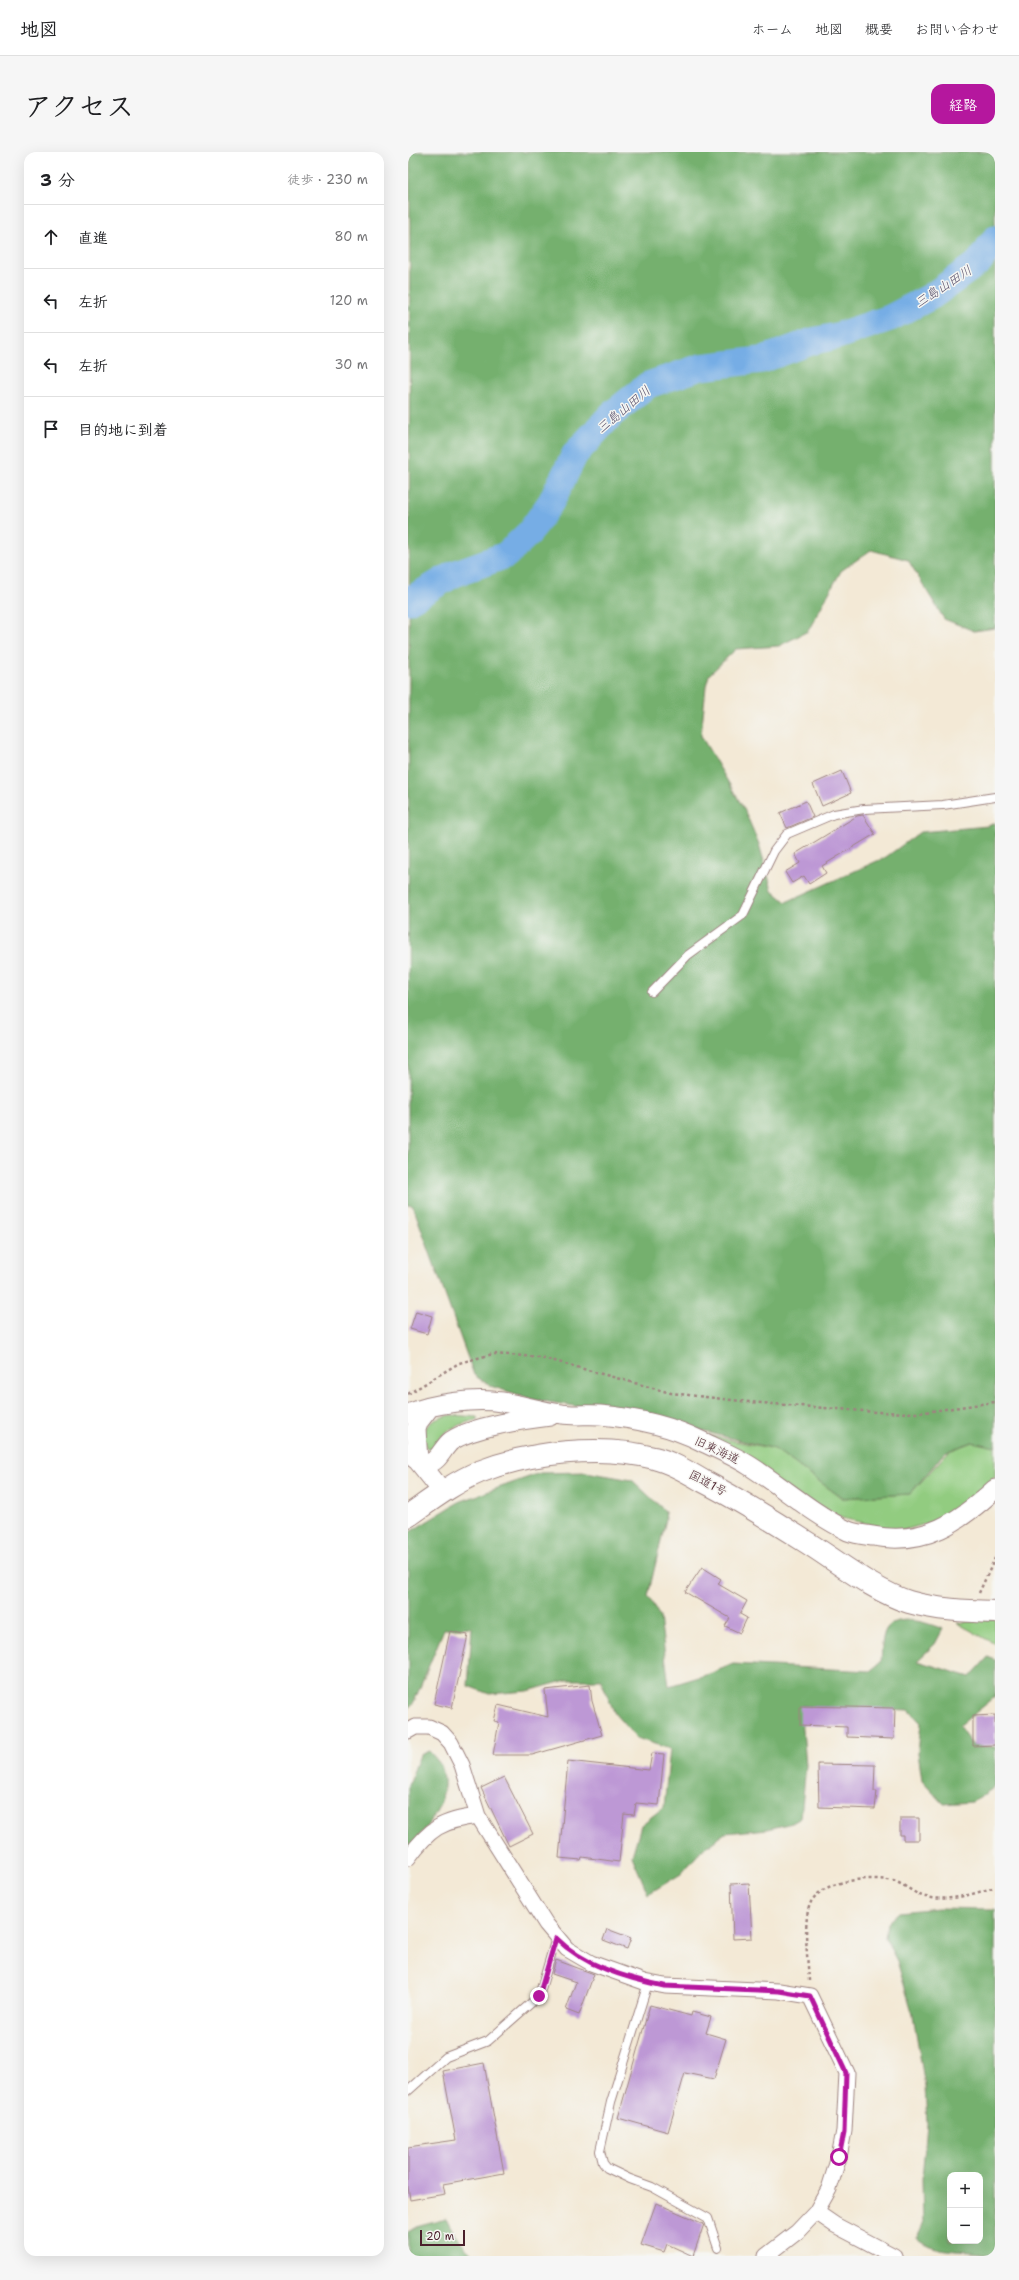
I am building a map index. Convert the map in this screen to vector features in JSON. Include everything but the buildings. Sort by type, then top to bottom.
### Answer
[{"type":"highway","name":"国道1号","points":[[408,1516],[427,1468],[478,1473],[527,1458],[580,1451],[626,1452],[655,1458],[680,1468],[744,1503],[873,1584],[908,1602],[945,1610],[995,1612]]},
{"type":"street","name":"旧東海道","points":[[408,1414],[430,1408],[476,1401],[502,1402],[561,1414],[600,1415],[629,1419],[661,1426],[699,1440],[749,1465],[849,1532],[883,1538],[918,1536],[943,1528],[968,1514],[995,1489]]},
{"type":"street","points":[[476,1401],[485,1405],[492,1415],[492,1420],[487,1429]]},
{"type":"street","points":[[427,1468],[416,1429],[419,1420],[430,1408]]},
{"type":"street","points":[[427,1468],[450,1442],[487,1429],[531,1418],[561,1414]]},
{"type":"street","points":[[408,1731],[415,1727],[430,1727],[442,1733],[451,1743],[462,1765],[478,1816],[556,1938],[567,1949],[591,1963],[648,1983],[664,1986],[779,1991],[810,1996],[846,2073],[844,2132],[839,2157],[829,2189],[816,2212],[797,2232],[766,2256]]},
{"type":"street","points":[[408,1858],[420,1841],[443,1823],[458,1818],[478,1816]]},
{"type":"street","points":[[816,2212],[835,2225],[894,2256]]},
{"type":"lane","points":[[652,992],[688,955],[743,915],[774,851],[787,834],[834,814],[864,809],[943,804],[995,797]]},
{"type":"lane","points":[[408,2091],[446,2056],[488,2041],[539,1996],[556,1938]]},
{"type":"lane","points":[[648,1983],[611,2102],[600,2152],[601,2158],[607,2168],[652,2187],[708,2218],[718,2248]]},
{"type":"path","points":[[408,1394],[458,1363],[493,1354],[540,1357],[671,1393],[749,1402],[876,1412],[918,1413],[995,1402]]},
{"type":"path","points":[[810,1996],[807,1921],[812,1902],[825,1889],[837,1883],[856,1880],[893,1881],[909,1887],[925,1897],[934,1898],[966,1897],[995,1887]]},
{"type":"green space","points":[[410,152],[995,152],[995,628],[974,631],[944,619],[908,560],[871,550],[841,571],[808,631],[779,646],[736,649],[709,675],[706,686],[701,736],[744,809],[759,844],[772,890],[786,902],[886,857],[920,832],[988,826],[995,823],[995,1447],[972,1442],[945,1452],[910,1494],[842,1498],[775,1449],[645,1417],[536,1400],[490,1386],[474,1375],[413,1206],[408,1205]]},
{"type":"green space","points":[[452,1415],[477,1417],[477,1420],[452,1428],[443,1434],[434,1449],[427,1449],[423,1435],[425,1429],[438,1418]]},
{"type":"green space","points":[[690,1432],[775,1449],[842,1498],[910,1494],[949,1451],[972,1442],[995,1444],[995,1477],[953,1516],[901,1531],[828,1515]]},
{"type":"green space","points":[[586,1472],[632,1480],[665,1511],[666,1519],[648,1596],[660,1617],[669,1686],[709,1674],[733,1664],[870,1671],[881,1662],[882,1644],[885,1631],[892,1623],[906,1620],[930,1624],[943,1629],[935,1644],[917,1661],[970,1677],[988,1657],[995,1660],[995,1697],[959,1726],[973,1746],[995,1747],[995,1787],[972,1802],[944,1804],[922,1780],[918,1753],[921,1723],[909,1710],[801,1706],[806,1765],[801,1818],[792,1823],[768,1829],[725,1833],[701,1851],[681,1874],[648,1894],[632,1856],[641,1825],[664,1807],[670,1749],[636,1738],[615,1714],[601,1680],[567,1680],[528,1691],[489,1694],[468,1686],[472,1627],[444,1629],[414,1702],[408,1709],[408,1533],[459,1502],[540,1473]]},
{"type":"green space","points":[[995,1618],[995,1644],[957,1623]]},
{"type":"green space","points":[[429,1751],[442,1768],[444,1780],[443,1792],[436,1813],[408,1851],[408,1785],[420,1755]]},
{"type":"green space","points":[[938,1908],[995,1909],[995,2256],[934,2247],[925,2244],[917,2238],[923,2225],[922,2179],[927,2124],[925,2086],[913,2015],[897,1961],[885,1938],[887,1923],[899,1912]]},
{"type":"green space","points":[[446,2218],[454,2233],[473,2256],[408,2256],[408,2231],[416,2226]]},
{"type":"waterway","name":"三島山田川","points":[[408,601],[454,574],[506,555],[530,532],[551,502],[575,454],[611,415],[648,385],[701,367],[761,360],[813,341],[837,336],[890,318],[932,296],[979,262],[995,239]]},
{"type":"route","points":[[539,1996],[556,1938],[567,1949],[591,1963],[648,1983],[684,1988],[779,1991],[810,1996],[842,2060],[846,2073],[844,2132],[839,2157]]}]
